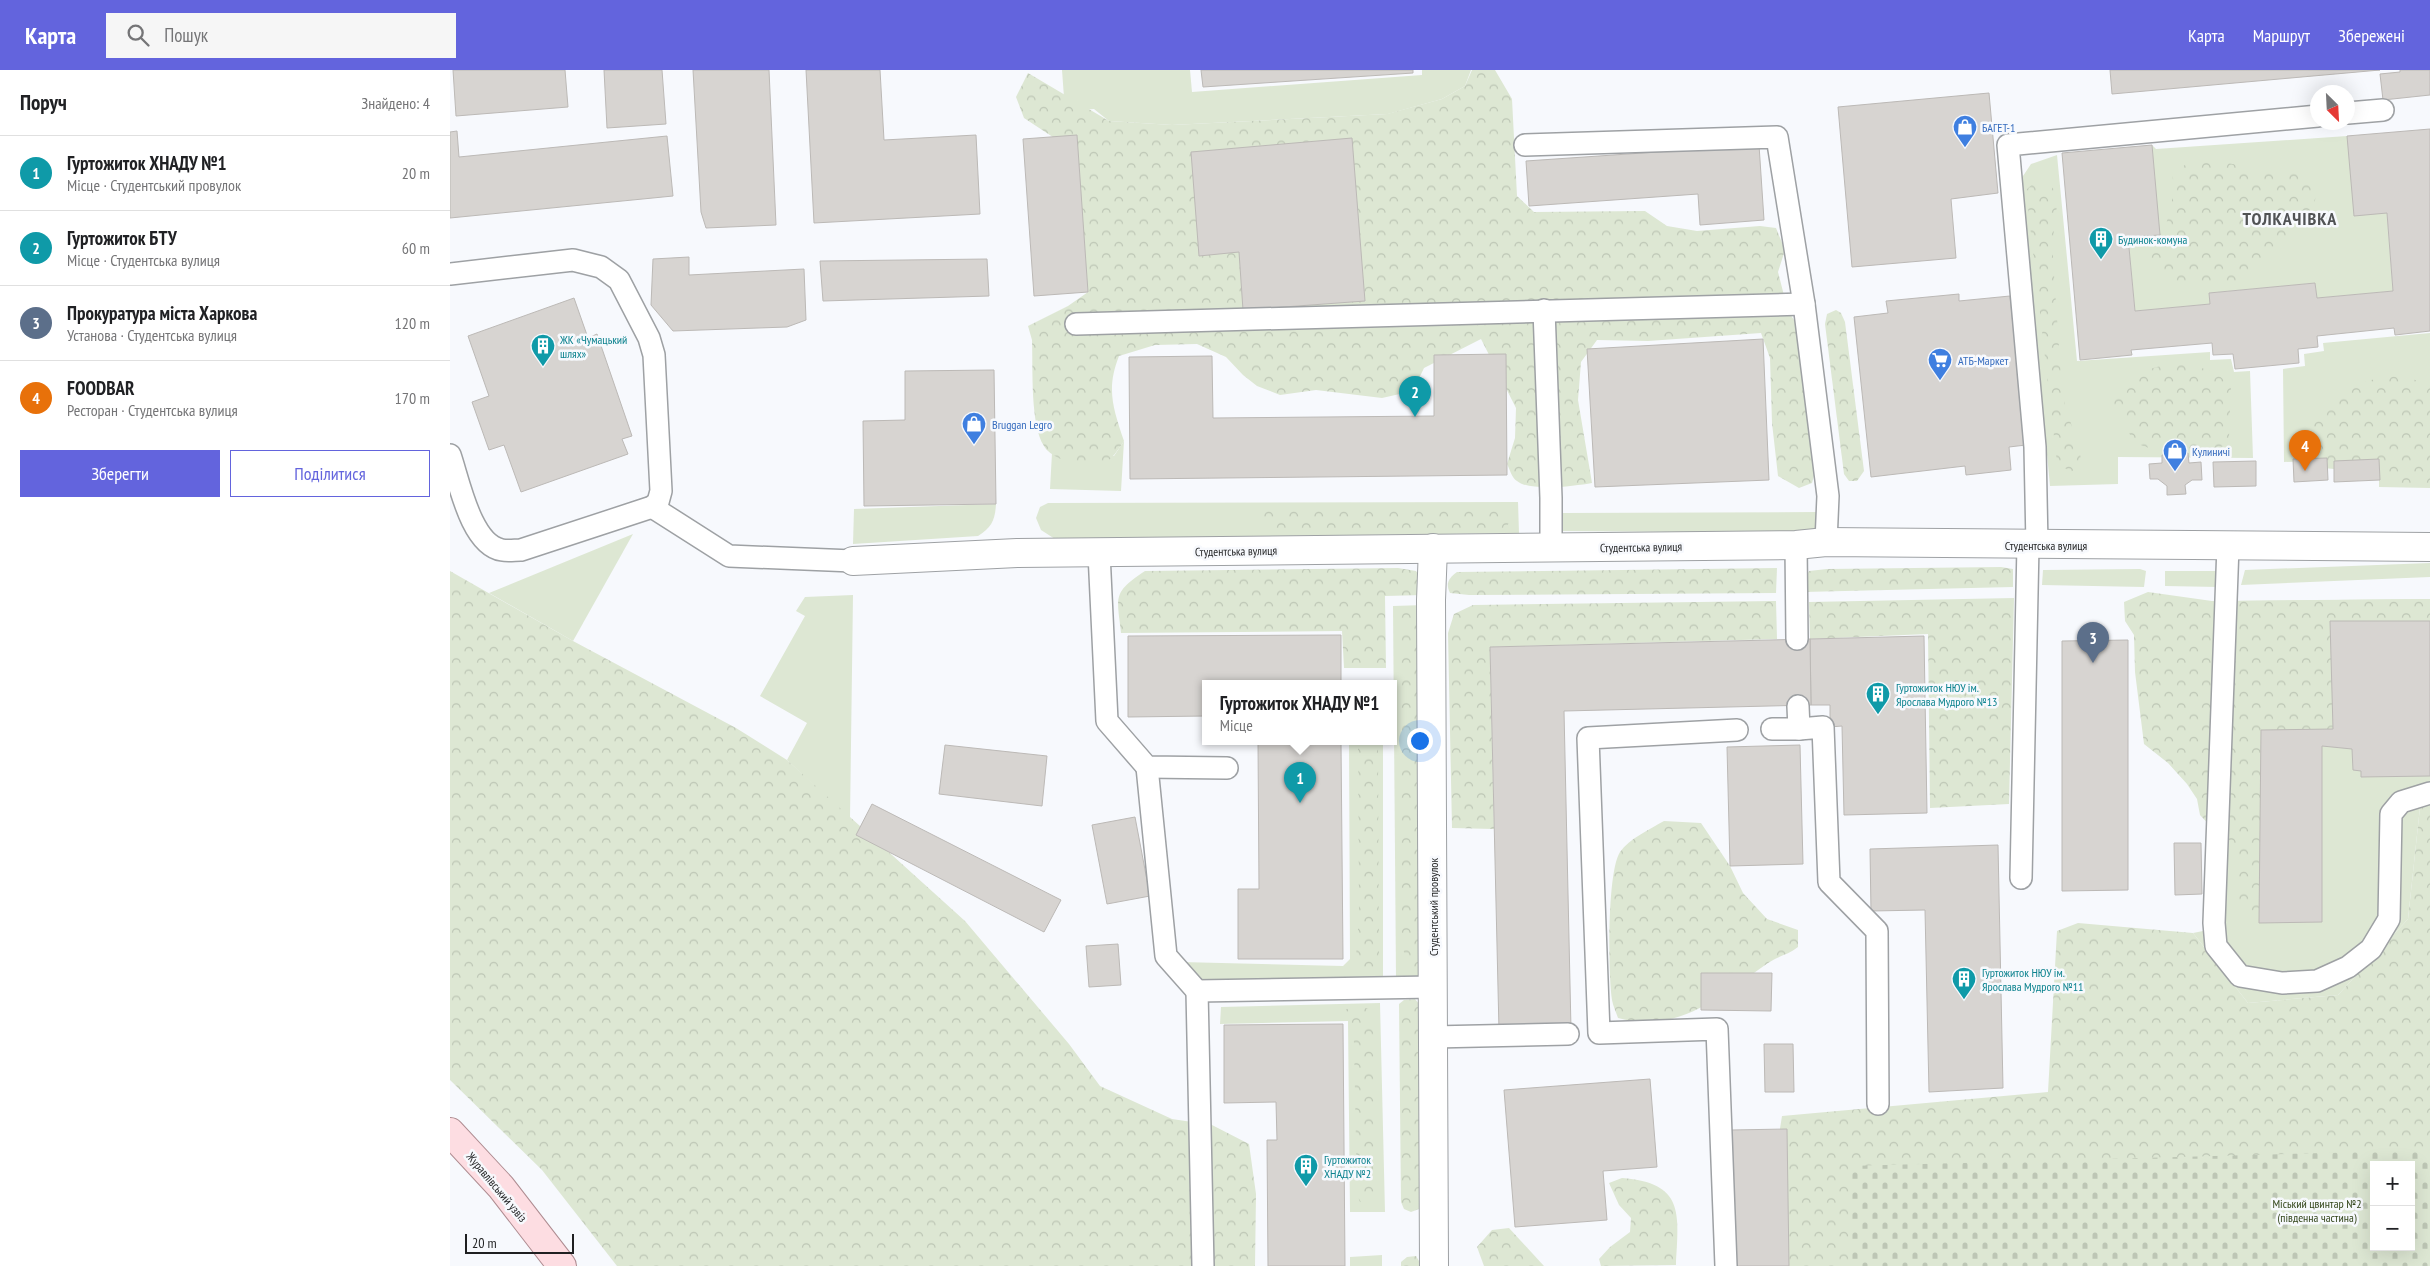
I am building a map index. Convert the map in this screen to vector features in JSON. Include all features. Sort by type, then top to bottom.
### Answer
[{"type":"main road","name":"Журавлівський узвіз","points":[[450,1132],[501,1187],[562,1266]]},
{"type":"street","name":"Студентська вулиця","points":[[853,561],[1017,553],[1796,545],[1826,542],[2430,547]]},
{"type":"street","name":"Студентський провулок","points":[[1434,548],[1431,600],[1434,1266]]},
{"type":"lane","points":[[2355,112],[2383,110]]},
{"type":"lane","points":[[2021,878],[2035,447],[2008,145],[2310,117]]},
{"type":"lane","points":[[1525,145],[1777,137],[1804,304],[1828,496],[1826,542]]},
{"type":"lane","points":[[450,274],[573,260],[600,267],[619,280],[649,338],[654,356],[661,492],[658,502],[652,507],[521,550],[500,550],[480,538],[469,513],[450,455]]},
{"type":"lane","points":[[1076,324],[1804,304]]},
{"type":"lane","points":[[1544,310],[1552,498],[1551,548]]},
{"type":"lane","points":[[652,507],[729,556],[853,561]]},
{"type":"lane","points":[[1796,545],[1797,639]]},
{"type":"lane","points":[[2228,546],[2214,923],[2216,946],[2240,976],[2282,983],[2317,981],[2348,967],[2371,949],[2389,919],[2391,814],[2401,802],[2430,793]]},
{"type":"lane","points":[[1100,553],[1107,721],[1147,767],[1166,956],[1198,991],[1203,1266]]},
{"type":"lane","points":[[1798,706],[1799,729]]},
{"type":"lane","points":[[1772,729],[1823,727],[1829,882],[1876,931],[1878,1104]]},
{"type":"lane","points":[[1726,1266],[1717,1029],[1599,1033],[1588,738],[1737,730]]},
{"type":"lane","points":[[1147,767],[1227,768]]},
{"type":"lane","points":[[1198,991],[1433,987]]},
{"type":"lane","points":[[1433,1037],[1568,1034]]},
{"type":"green space","points":[[1062,70],[1190,70],[1192,92],[1422,75],[1422,70],[1471,70],[1465,86],[1442,99],[1388,114],[1172,125],[1109,121],[1094,109],[1065,111]]},
{"type":"green space","points":[[1472,70],[1495,70],[1512,99],[1517,196],[1534,212],[1645,211],[1667,226],[1697,231],[1760,226],[1776,228],[1785,250],[1778,272],[1788,311],[1798,326],[1815,472],[1812,483],[1799,488],[1778,476],[1772,423],[1770,358],[1761,333],[1648,341],[1597,340],[1581,362],[1578,400],[1592,483],[1564,487],[1542,487],[1523,484],[1514,478],[1507,464],[1515,438],[1516,408],[1481,339],[1424,368],[1413,391],[1382,398],[1316,390],[1280,395],[1257,386],[1243,375],[1226,357],[1197,344],[1155,345],[1119,356],[1113,379],[1112,398],[1124,441],[1111,458],[1097,464],[1076,464],[1060,459],[1047,450],[1036,425],[1033,396],[1032,340],[1028,326],[1068,306],[1088,292],[1078,227],[1071,149],[1024,118],[1016,97],[1028,73],[1109,121],[1172,125],[1387,114],[1442,99],[1465,86]]},
{"type":"green space","points":[[2347,136],[2387,213],[2393,291],[2317,298],[2315,283],[2209,293],[2210,304],[2135,311],[2128,237],[2159,235],[2152,145],[2156,149]]},
{"type":"green space","points":[[2057,155],[2077,361],[2210,352],[2210,360],[2231,359],[2234,372],[2250,371],[2253,458],[2118,457],[2118,484],[2050,486],[2021,179],[2031,164]]},
{"type":"green space","points":[[2208,159],[2262,170],[2301,172],[2317,183],[2313,218],[2289,235],[2257,270],[2235,282],[2179,284],[2157,274],[2143,260],[2166,225],[2172,201],[2173,172],[2185,165]]},
{"type":"green space","points":[[2036,181],[2048,181],[2058,196],[2053,239],[2053,260],[2061,376],[2065,405],[2080,451],[2081,463],[2071,472],[2057,463],[2026,190]]},
{"type":"green space","points":[[1836,310],[1841,313],[1845,322],[1864,471],[1857,481],[1849,481],[1844,474],[1825,324],[1827,314]]},
{"type":"green space","points":[[2430,333],[2430,488],[2379,487],[2379,459],[2284,462],[2283,369],[2305,366],[2304,354],[2324,351],[2323,343]]},
{"type":"green space","points":[[2175,362],[2212,372],[2231,386],[2229,437],[2225,446],[2204,450],[2178,447],[2149,448],[2135,443],[2116,410],[2112,398],[2135,373]]},
{"type":"green space","points":[[2385,376],[2409,377],[2430,387],[2430,484],[2402,484],[2388,478],[2356,471],[2323,468],[2302,450],[2300,439],[2302,426],[2358,384]]},
{"type":"green space","points":[[1124,441],[1121,491],[1050,489],[1052,453],[1060,458],[1114,456]]},
{"type":"green space","points":[[1518,502],[1519,533],[1055,539],[1041,530],[1036,518],[1040,507],[1048,503]]},
{"type":"green space","points":[[996,504],[992,523],[978,536],[853,544],[854,509]]},
{"type":"green space","points":[[1271,506],[1510,508],[1511,518],[1505,527],[1491,531],[1270,532],[1264,525],[1259,510]]},
{"type":"green space","points":[[1817,512],[1817,528],[1813,533],[1563,531],[1561,513]]},
{"type":"green space","points":[[633,534],[573,641],[489,593]]},
{"type":"green space","points":[[2430,563],[2430,577],[2241,585],[2245,570]]},
{"type":"green space","points":[[2001,567],[2013,569],[2013,587],[1803,592],[1804,579],[1809,571],[1827,569]]},
{"type":"green space","points":[[1398,568],[1416,571],[1423,580],[1424,595],[1385,596],[1386,668],[1344,668],[1342,631],[1121,633],[1118,611],[1119,596],[1134,578],[1145,571]]},
{"type":"green space","points":[[1777,568],[1776,593],[1469,595],[1450,593],[1448,586],[1450,579],[1457,572]]},
{"type":"green space","points":[[2140,569],[2146,571],[2144,587],[2042,585],[2043,570]]},
{"type":"green space","points":[[450,571],[573,641],[736,728],[787,760],[965,921],[1069,1044],[1100,1086],[1172,1119],[1212,1125],[1249,1144],[1256,1194],[1255,1266],[617,1266],[542,1170],[450,1080]]},
{"type":"green space","points":[[2165,571],[2218,571],[2218,587],[2165,586]]},
{"type":"green space","points":[[2148,592],[2212,601],[2430,599],[2430,621],[2330,621],[2333,729],[2261,730],[2259,909],[2241,913],[2237,909],[2239,871],[2234,851],[2200,815],[2197,799],[2187,784],[2168,763],[2144,744],[2135,672],[2134,635],[2125,621],[2124,602]]},
{"type":"green space","points":[[853,595],[850,819],[787,760],[807,723],[760,696],[805,616],[796,611],[805,597]]},
{"type":"green space","points":[[2014,598],[2009,804],[1930,808],[1928,634],[1810,639],[1809,602]]},
{"type":"green space","points":[[2430,599],[2430,806],[2420,807],[2408,919],[2338,995],[2248,1003],[2193,933],[2223,927],[2236,601]]},
{"type":"green space","points":[[1776,601],[1777,639],[1490,647],[1494,829],[1452,828],[1448,633],[1454,614],[1473,605]]},
{"type":"green space","points":[[1425,605],[1428,977],[1396,978],[1394,745],[1397,745],[1397,680],[1394,680],[1393,606]]},
{"type":"green space","points":[[1403,610],[1416,615],[1419,622],[1421,968],[1411,969],[1402,947],[1399,616]]},
{"type":"green space","points":[[1349,745],[1383,745],[1383,979],[1203,983],[1181,962],[1343,966],[1350,959]]},
{"type":"green space","points":[[1358,745],[1378,745],[1379,953],[1375,974],[1364,973],[1356,956],[1359,915]]},
{"type":"green space","points":[[2430,802],[2430,1266],[1758,1266],[1782,1116],[2048,1092],[2057,931],[2078,923],[2193,933],[2248,1003],[2338,995],[2408,919],[2420,807]]},
{"type":"green space","points":[[1664,821],[1701,823],[1730,866],[1743,893],[1767,919],[1798,930],[1798,947],[1768,963],[1716,999],[1698,1009],[1680,1017],[1640,1022],[1618,1018],[1612,1000],[1609,947],[1613,880],[1616,863],[1624,847]]},
{"type":"green space","points":[[1415,999],[1420,1005],[1423,1138],[1419,1209],[1411,1212],[1404,1209],[1401,1202],[1399,1004],[1404,1000]]},
{"type":"green space","points":[[1380,1003],[1385,1212],[1350,1212],[1348,1021],[1220,1024],[1221,1007]]},
{"type":"green space","points":[[1360,1006],[1369,1009],[1375,1022],[1374,1205],[1360,1202],[1357,1194],[1354,1043],[1352,1023],[1342,1016],[1342,1010]]},
{"type":"green space","name":"Міський цвинтар №2 (південна частина)","points":[[2430,1150],[2430,1266],[1849,1266],[1849,1166]]},
{"type":"green space","points":[[1622,1178],[1642,1181],[1657,1186],[1667,1194],[1677,1216],[1676,1265],[1601,1266],[1599,1259],[1610,1247],[1630,1232],[1631,1218],[1619,1205],[1609,1183]]},
{"type":"green space","points":[[1509,1228],[1544,1266],[1484,1266],[1477,1247],[1492,1230]]},
{"type":"green space","points":[[1382,1255],[1382,1266],[1350,1266],[1350,1257]]},
{"type":"green space","points":[[1416,1256],[1422,1266],[1401,1266],[1401,1262],[1407,1257]]},
{"type":"building","points":[[453,70],[565,70],[568,107],[456,116]]},
{"type":"building","points":[[604,70],[662,70],[666,124],[607,128]]},
{"type":"building","points":[[693,70],[769,70],[776,225],[706,228],[701,212]]},
{"type":"building","points":[[806,70],[880,70],[884,140],[976,135],[980,214],[814,223]]},
{"type":"building","points":[[1201,70],[1413,70],[1413,73],[1203,87]]},
{"type":"building","points":[[2110,70],[2380,70],[2112,94]]},
{"type":"building","points":[[2400,70],[2430,70],[2430,95],[2383,100],[2380,74],[2400,72]]},
{"type":"building","points":[[1989,93],[1998,193],[1951,199],[1956,258],[1852,267],[1838,107]]},
{"type":"building","name":"Будинок-комуна","points":[[2430,129],[2430,331],[2395,335],[2394,328],[2317,336],[2318,347],[2298,349],[2299,363],[2235,369],[2233,354],[2213,355],[2212,343],[2131,350],[2132,355],[2080,360],[2062,153],[2152,145],[2160,235],[2128,237],[2135,311],[2210,304],[2209,293],[2315,283],[2317,298],[2393,291],[2387,213],[2354,216],[2347,136]]},
{"type":"building","points":[[457,131],[459,157],[667,136],[673,196],[450,218],[450,132]]},
{"type":"building","points":[[1077,135],[1088,292],[1034,296],[1023,139]]},
{"type":"building","points":[[1352,138],[1365,301],[1243,310],[1239,252],[1199,256],[1191,152]]},
{"type":"building","points":[[1759,145],[1764,220],[1700,225],[1698,194],[1529,206],[1526,161]]},
{"type":"building","points":[[689,257],[689,275],[804,269],[806,320],[787,327],[673,331],[651,305],[653,259]]},
{"type":"building","points":[[987,259],[989,296],[823,301],[820,261]]},
{"type":"building","name":"АТБ-Маркет","points":[[1959,294],[1959,301],[2010,296],[2026,445],[2009,447],[2011,470],[1966,475],[1965,466],[1871,477],[1854,317],[1888,313],[1886,301]]},
{"type":"building","name":"ЖК «Чумацький шлях»","points":[[574,298],[588,338],[597,334],[632,436],[622,439],[628,454],[521,492],[504,445],[489,450],[472,402],[489,396],[468,336]]},
{"type":"building","points":[[1763,339],[1769,480],[1595,487],[1587,349]]},
{"type":"building","points":[[1506,354],[1507,475],[1130,479],[1129,357],[1212,356],[1213,418],[1434,416],[1434,355]]},
{"type":"building","points":[[994,370],[996,504],[864,506],[863,421],[905,420],[905,371]]},
{"type":"building","name":"Кулиничі","points":[[2188,453],[2189,463],[2201,462],[2202,480],[2192,480],[2185,485],[2186,494],[2167,495],[2167,486],[2158,479],[2150,479],[2149,464],[2162,463],[2162,455]]},
{"type":"building","points":[[2327,458],[2328,480],[2294,482],[2293,459]]},
{"type":"building","points":[[2379,459],[2380,480],[2334,482],[2334,461]]},
{"type":"building","points":[[2256,461],[2256,486],[2214,487],[2213,462]]},
{"type":"building","points":[[2330,621],[2430,621],[2430,776],[2361,777],[2361,771],[2353,770],[2352,749],[2322,746],[2322,922],[2259,923],[2261,730],[2333,729]]},
{"type":"building","points":[[1341,635],[1341,680],[1202,680],[1202,716],[1128,717],[1128,636]]},
{"type":"building","name":"Гуртожиток НЮУ ім. Ярослава Мудрого №13","points":[[1924,636],[1927,813],[1844,815],[1842,726],[1830,727],[1830,705],[1811,705],[1810,639]]},
{"type":"building","points":[[1810,639],[1811,705],[1564,711],[1571,1029],[1499,1030],[1490,647]]},
{"type":"building","points":[[2128,640],[2128,890],[2062,891],[2062,641]]},
{"type":"building","points":[[945,745],[1047,756],[1042,806],[939,794]]},
{"type":"building","points":[[1258,745],[1341,745],[1343,959],[1238,959],[1238,889],[1259,889]]},
{"type":"building","points":[[1800,745],[1803,864],[1730,866],[1727,747]]},
{"type":"building","points":[[872,804],[1061,900],[1044,932],[856,835]]},
{"type":"building","points":[[1135,817],[1150,896],[1107,904],[1092,825]]},
{"type":"building","points":[[2174,843],[2201,843],[2202,894],[2175,895]]},
{"type":"building","name":"Гуртожиток НЮУ ім. Ярослава Мудрого №11","points":[[1998,845],[2003,1088],[1929,1092],[1925,910],[1871,911],[1870,849]]},
{"type":"building","points":[[1118,944],[1121,985],[1089,987],[1086,946]]},
{"type":"building","points":[[1701,973],[1772,973],[1771,1011],[1701,1010]]},
{"type":"building","name":"Гуртожиток ХНАДУ №2","points":[[1343,1024],[1345,1266],[1268,1266],[1267,1140],[1277,1140],[1276,1102],[1224,1103],[1224,1025]]},
{"type":"building","points":[[1764,1044],[1793,1044],[1794,1092],[1765,1092]]},
{"type":"building","points":[[1650,1079],[1657,1167],[1603,1171],[1607,1220],[1515,1227],[1504,1090]]},
{"type":"building","points":[[1787,1129],[1789,1266],[1733,1266],[1731,1130]]},
{"type":"place","name":"БАГЕТ-1","points":[[1965,148]]},
{"type":"place","name":"Будинок-комуна","points":[[2101,260]]},
{"type":"place","name":"ЖК «Чумацький шлях»","points":[[543,367]]},
{"type":"place","name":"АТБ-Маркет","points":[[1940,381]]},
{"type":"place","name":"Гуртожиток БТУ","points":[[1415,417]]},
{"type":"place","name":"Bruggan Legro","points":[[974,445]]},
{"type":"place","name":"FOODBAR","points":[[2305,471]]},
{"type":"place","name":"Кулиничі","points":[[2175,472]]},
{"type":"place","name":"Прокуратура міста Харкова","points":[[2093,663]]},
{"type":"place","name":"Гуртожиток НЮУ ім. Ярослава Мудрого №13","points":[[1878,715]]},
{"type":"place","name":"Гуртожиток ХНАДУ №1","points":[[1300,803]]},
{"type":"place","name":"Гуртожиток НЮУ ім. Ярослава Мудрого №11","points":[[1964,1000]]},
{"type":"place","name":"Гуртожиток ХНАДУ №2","points":[[1306,1187]]},
{"type":"district","name":"ТОЛКАЧІВКА","points":[[2290,218]]}]
